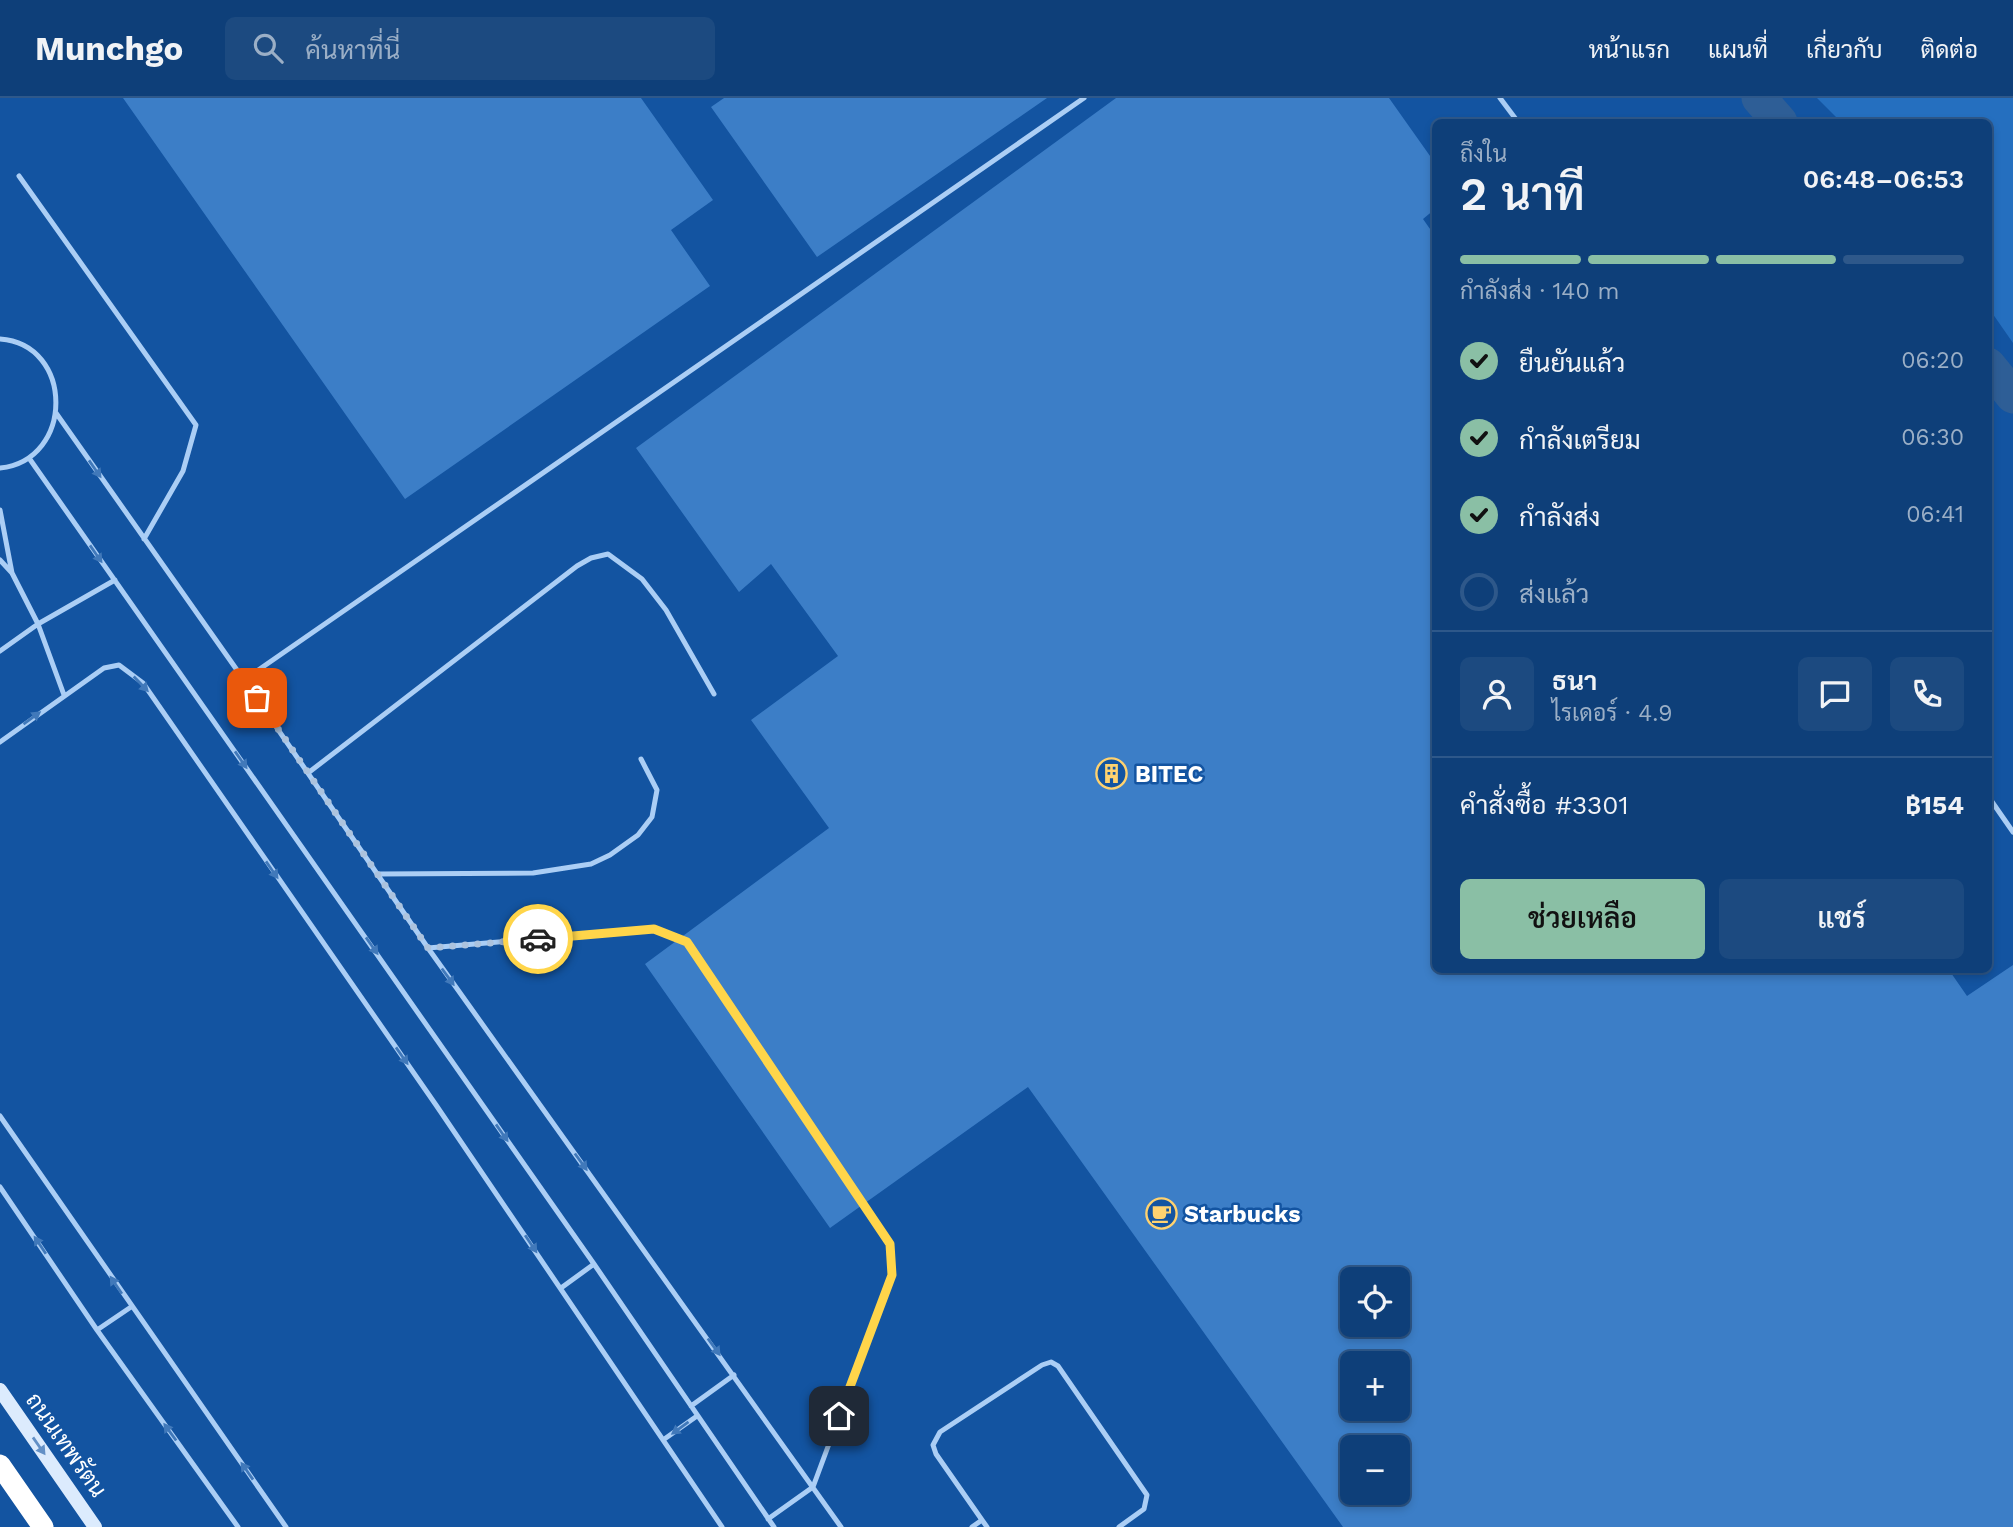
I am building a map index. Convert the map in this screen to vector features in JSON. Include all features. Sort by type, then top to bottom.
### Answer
[{"type":"highway","points":[[0,1465],[43,1527]]},
{"type":"main road","name":"ถนนเทพรัตน","points":[[0,1390],[95,1527]]},
{"type":"lane","points":[[244,680],[1084,98]]},
{"type":"lane","points":[[1500,98],[1516,119]]},
{"type":"lane","points":[[19,176],[196,425],[183,471],[144,539]]},
{"type":"lane","points":[[0,330],[3,340],[26,348],[43,362],[53,381],[57,402],[54,424],[44,443],[29,458],[0,468]]},
{"type":"lane","points":[[56,413],[428,948],[841,1527]]},
{"type":"lane","points":[[29,458],[594,1264],[774,1527]]},
{"type":"lane","points":[[0,510],[12,573],[38,625],[64,695]]},
{"type":"lane","points":[[308,773],[577,566],[591,558],[608,554],[642,579],[666,610],[714,694]]},
{"type":"lane","points":[[0,560],[12,573]]},
{"type":"lane","points":[[0,651],[38,625],[115,580]]},
{"type":"lane","points":[[0,742],[104,668],[119,665],[143,683],[561,1288],[722,1527]]},
{"type":"lane","points":[[378,874],[533,873],[591,864],[610,855],[638,835],[652,817],[657,790],[641,759]]},
{"type":"lane","points":[[1992,802],[2013,832]]},
{"type":"lane","points":[[428,948],[654,929],[687,942],[890,1244],[892,1275],[813,1487],[768,1519]]},
{"type":"lane","points":[[0,1116],[286,1527]]},
{"type":"lane","points":[[0,1188],[97,1330],[239,1527]]},
{"type":"lane","points":[[561,1288],[594,1264]]},
{"type":"lane","points":[[97,1330],[131,1307]]},
{"type":"lane","points":[[986,1527],[936,1454],[933,1445],[940,1432],[1042,1365],[1051,1362],[1058,1366],[1147,1495],[1144,1509],[1119,1527]]},
{"type":"lane","points":[[691,1406],[734,1375]]},
{"type":"lane","points":[[663,1440],[697,1416]]},
{"type":"lane","points":[[972,1527],[982,1520]]},
{"type":"shaded area","points":[[1817,98],[2013,98],[2013,343],[1992,313],[1992,119],[1838,119]]},
{"type":"building","points":[[123,98],[641,98],[713,200],[671,230],[710,286],[405,499]]},
{"type":"building","points":[[724,98],[1047,98],[817,257],[711,107]]},
{"type":"building","name":"BITEC","points":[[1116,98],[1389,98],[1432,159],[1432,212],[1423,219],[1432,232],[1432,973],[1951,973],[1967,996],[2013,965],[2013,1527],[1343,1527],[1028,1087],[830,1228],[645,964],[829,828],[751,720],[838,656],[771,564],[739,592],[636,448]]},
{"type":"waterway","points":[[1759,98],[1777,119]]},
{"type":"waterway","points":[[1992,370],[2013,396]]},
{"type":"way so far","points":[[257,698],[428,948],[538,939]]},
{"type":"place","name":"BITEC","points":[[1112,774]]},
{"type":"place","name":"Starbucks","points":[[1161,1214]]},
{"type":"route","points":[[538,939],[654,929],[687,942],[890,1244],[892,1275],[839,1416]]}]
